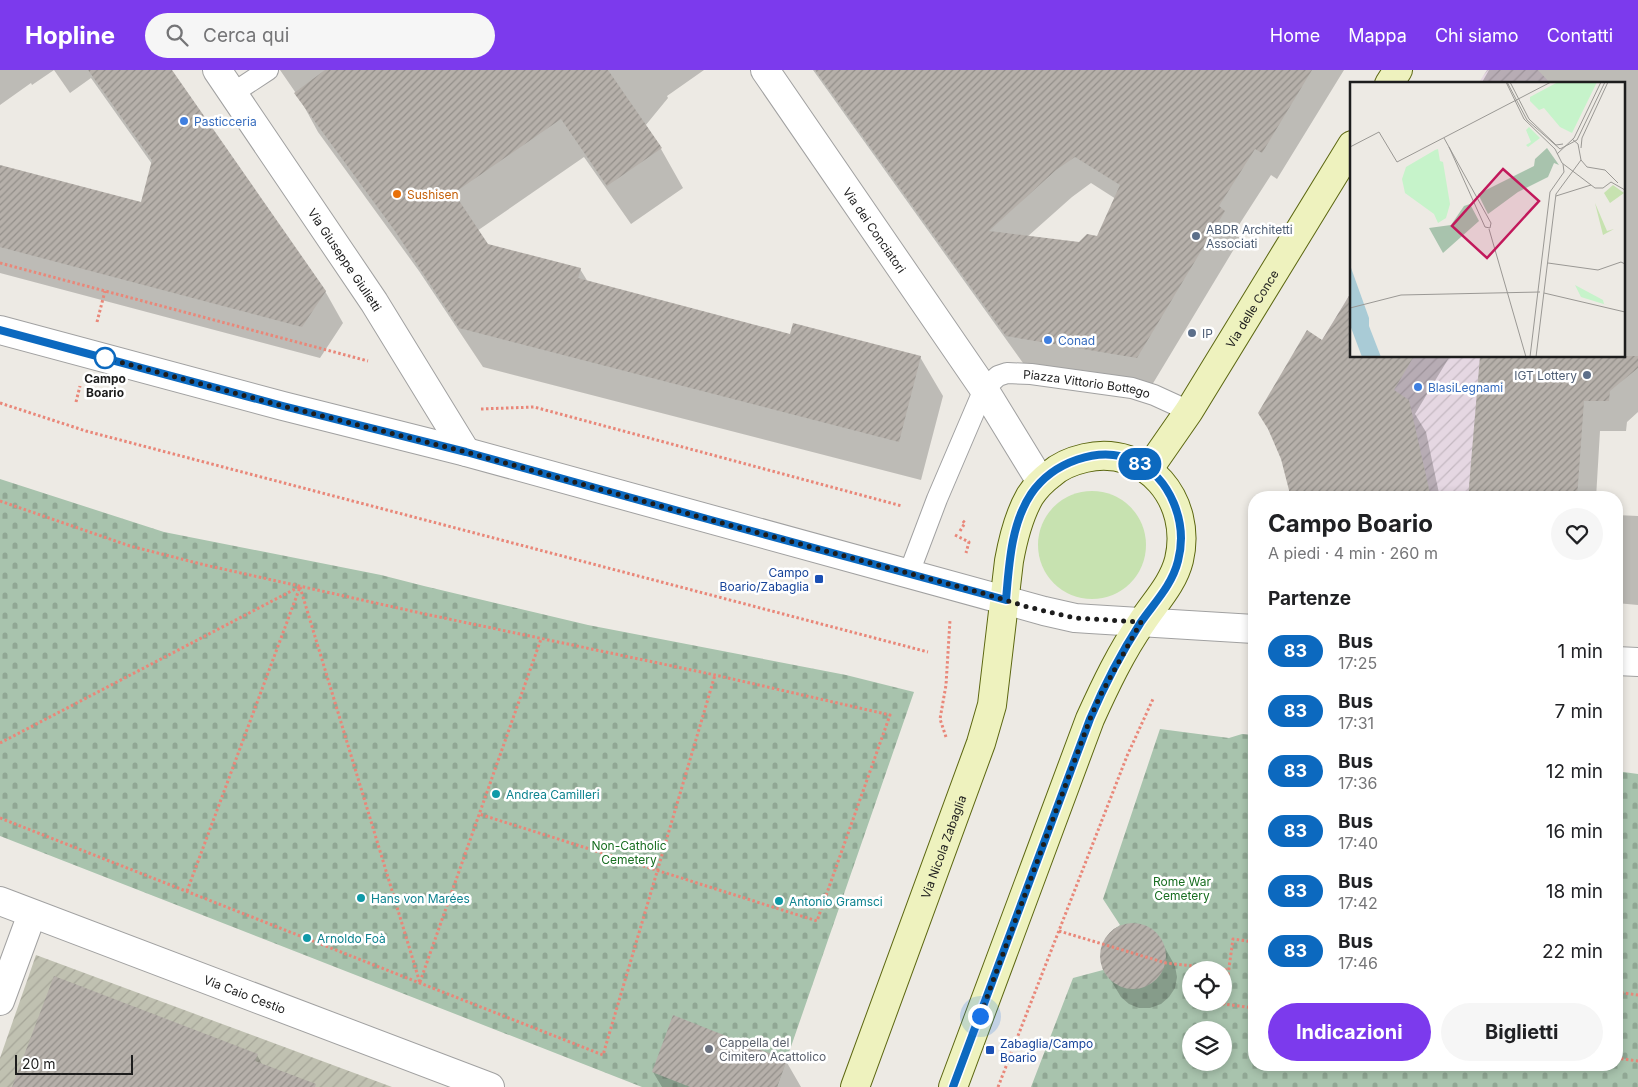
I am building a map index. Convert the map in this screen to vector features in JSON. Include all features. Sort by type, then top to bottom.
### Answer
[{"type":"street","name":"Via Giuseppe Giulietti","points":[[217,70],[374,302],[466,452]]},
{"type":"street","name":"Via dei Conciatori","points":[[765,70],[984,389]]},
{"type":"street","points":[[1391,82],[1398,70]]},
{"type":"street","name":"Via delle Conce","points":[[1148,470],[1189,411],[1350,148]]},
{"type":"street","points":[[0,330],[283,406],[466,452],[1075,618],[1248,630]]},
{"type":"street","points":[[984,389],[1040,482]]},
{"type":"street","points":[[953,1087],[1090,719],[1100,696],[1141,622],[1169,583],[1179,560],[1181,541],[1180,520],[1164,486],[1148,470],[1135,461],[1108,455],[1092,456],[1067,463],[1040,482],[1030,495],[1016,530],[1010,561],[1006,600]]},
{"type":"street","name":"Via Nicola Zabaglia","points":[[855,1087],[989,718],[1006,600]]},
{"type":"street","points":[[1623,661],[1638,662]]},
{"type":"street","name":"Via Caio Cestio","points":[[0,901],[490,1087]]},
{"type":"street","points":[[0,1001],[32,914]]},
{"type":"lane","points":[[233,93],[268,70]]},
{"type":"lane","name":"Piazza Vittorio Bottego","points":[[909,573],[937,499],[984,389],[998,376],[1007,373],[1031,374],[1132,388],[1154,395],[1189,411]]},
{"type":"path","points":[[0,263],[369,362]]},
{"type":"path","points":[[0,402],[86,431],[928,652]]},
{"type":"path","points":[[478,409],[534,407],[909,508]]},
{"type":"path","points":[[0,501],[130,546],[300,587],[716,675],[890,715],[817,921],[479,814]]},
{"type":"path","points":[[0,743],[300,587]]},
{"type":"path","points":[[187,891],[300,587]]},
{"type":"path","points":[[300,587],[420,983]]},
{"type":"path","points":[[420,983],[541,639]]},
{"type":"path","points":[[0,818],[603,1055],[716,675]]},
{"type":"path","points":[[998,1087],[1127,756],[1153,699]]},
{"type":"path","points":[[1059,931],[1166,963],[1182,965]]},
{"type":"path","points":[[1230,961],[1233,939],[1248,941]]},
{"type":"path","points":[[1623,993],[1638,995]]},
{"type":"path","points":[[1232,1005],[1248,1007]]},
{"type":"path","points":[[1623,1059],[1638,1061]]},
{"type":"shaded area","points":[[1487,70],[1538,70],[1549,82],[1479,82]]},
{"type":"shaded area","name":"BlasiLegnami","points":[[1350,294],[1350,358],[1546,358],[1532,491],[1305,491],[1275,417]]},
{"type":"shaded area","points":[[36,955],[392,1087],[0,1087],[0,1058]]},
{"type":"green space","name":"Non-Catholic Cemetery","points":[[0,479],[164,532],[381,575],[588,625],[846,675],[914,692],[777,1087],[642,1087],[0,836]]},
{"type":"green space","points":[[1092,491],[1113,495],[1130,507],[1142,524],[1146,545],[1142,566],[1130,583],[1113,595],[1092,599],[1071,595],[1054,583],[1042,566],[1038,545],[1042,524],[1054,507],[1071,495]]},
{"type":"green space","name":"Rome War Cemetery","points":[[1160,729],[1229,738],[1242,734],[1248,734],[1248,1071],[1623,1071],[1623,772],[1638,774],[1638,1087],[1031,1087],[1073,978],[1103,970],[1101,950],[1105,939],[1120,925],[1103,899]]},
{"type":"building","points":[[88,70],[172,70],[326,291],[302,327],[0,247],[0,165],[141,202],[152,160]]},
{"type":"building","points":[[325,70],[608,70],[662,148],[607,186],[561,119],[454,193],[488,244],[581,268],[578,278],[790,334],[793,323],[921,356],[899,442],[459,328],[395,231],[294,93]]},
{"type":"building","points":[[815,70],[1312,70],[1262,153],[1255,149],[1219,206],[1225,211],[1137,358],[1006,336]],"holes":[[[1075,157],[1120,185],[1097,236],[1087,234],[1079,242],[989,231],[1056,170]]]},
{"type":"building","points":[[1350,294],[1350,358],[1413,358],[1394,390],[1409,400],[1429,491],[1289,491],[1281,459],[1268,429],[1258,413],[1307,330],[1322,340]]},
{"type":"building","points":[[1626,356],[1638,356],[1638,368],[1610,391],[1609,401],[1584,401],[1578,491],[1469,491],[1480,358],[1626,358]]},
{"type":"building","points":[[1133,923],[1146,925],[1156,933],[1164,943],[1166,956],[1164,969],[1156,979],[1146,987],[1133,989],[1120,987],[1110,979],[1102,969],[1100,956],[1102,943],[1110,933],[1120,925]]},
{"type":"building","points":[[54,976],[258,1054],[255,1061],[316,1084],[315,1087],[12,1087]]},
{"type":"building","name":"Cappella del Cimitero Acattolico","points":[[673,1015],[787,1060],[777,1087],[690,1087],[652,1072]]},
{"type":"bus line","name":"83","points":[[0,330],[283,406],[466,452],[1006,600],[1012,547],[1016,530],[1030,495],[1040,482],[1067,463],[1092,456],[1108,455],[1123,457],[1135,461],[1148,470],[1170,495],[1180,520],[1181,541],[1179,560],[1169,583],[1141,622],[1117,664],[1090,719],[953,1087]]},
{"type":"place","name":"Pasticceria","points":[[184,121]]},
{"type":"place","name":"Sushisen","points":[[397,194]]},
{"type":"place","name":"ABDR Architetti Associati","points":[[1196,236]]},
{"type":"place","name":"IP","points":[[1192,333]]},
{"type":"place","name":"Conad","points":[[1048,340]]},
{"type":"place","name":"Campo Boario","points":[[105,358]]},
{"type":"place","name":"IGT Lottery","points":[[1587,375]]},
{"type":"place","name":"BlasiLegnami","points":[[1418,387]]},
{"type":"place","name":"Campo Boario/Zabaglia","points":[[819,579]]},
{"type":"place","name":"Andrea Camilleri","points":[[496,794]]},
{"type":"place","name":"Hans von Marées","points":[[361,898]]},
{"type":"place","name":"Antonio Gramsci","points":[[779,901]]},
{"type":"place","name":"Arnoldo Foà","points":[[307,938]]},
{"type":"place","name":"Cappella del Cimitero Acattolico","points":[[709,1049]]},
{"type":"place","name":"Zabaglia/Campo Boario","points":[[990,1050]]},
{"type":"route","points":[[105,358],[283,406],[466,452],[1028,607],[1090,620],[1141,622],[1100,696],[1090,719],[980,1016]]}]
